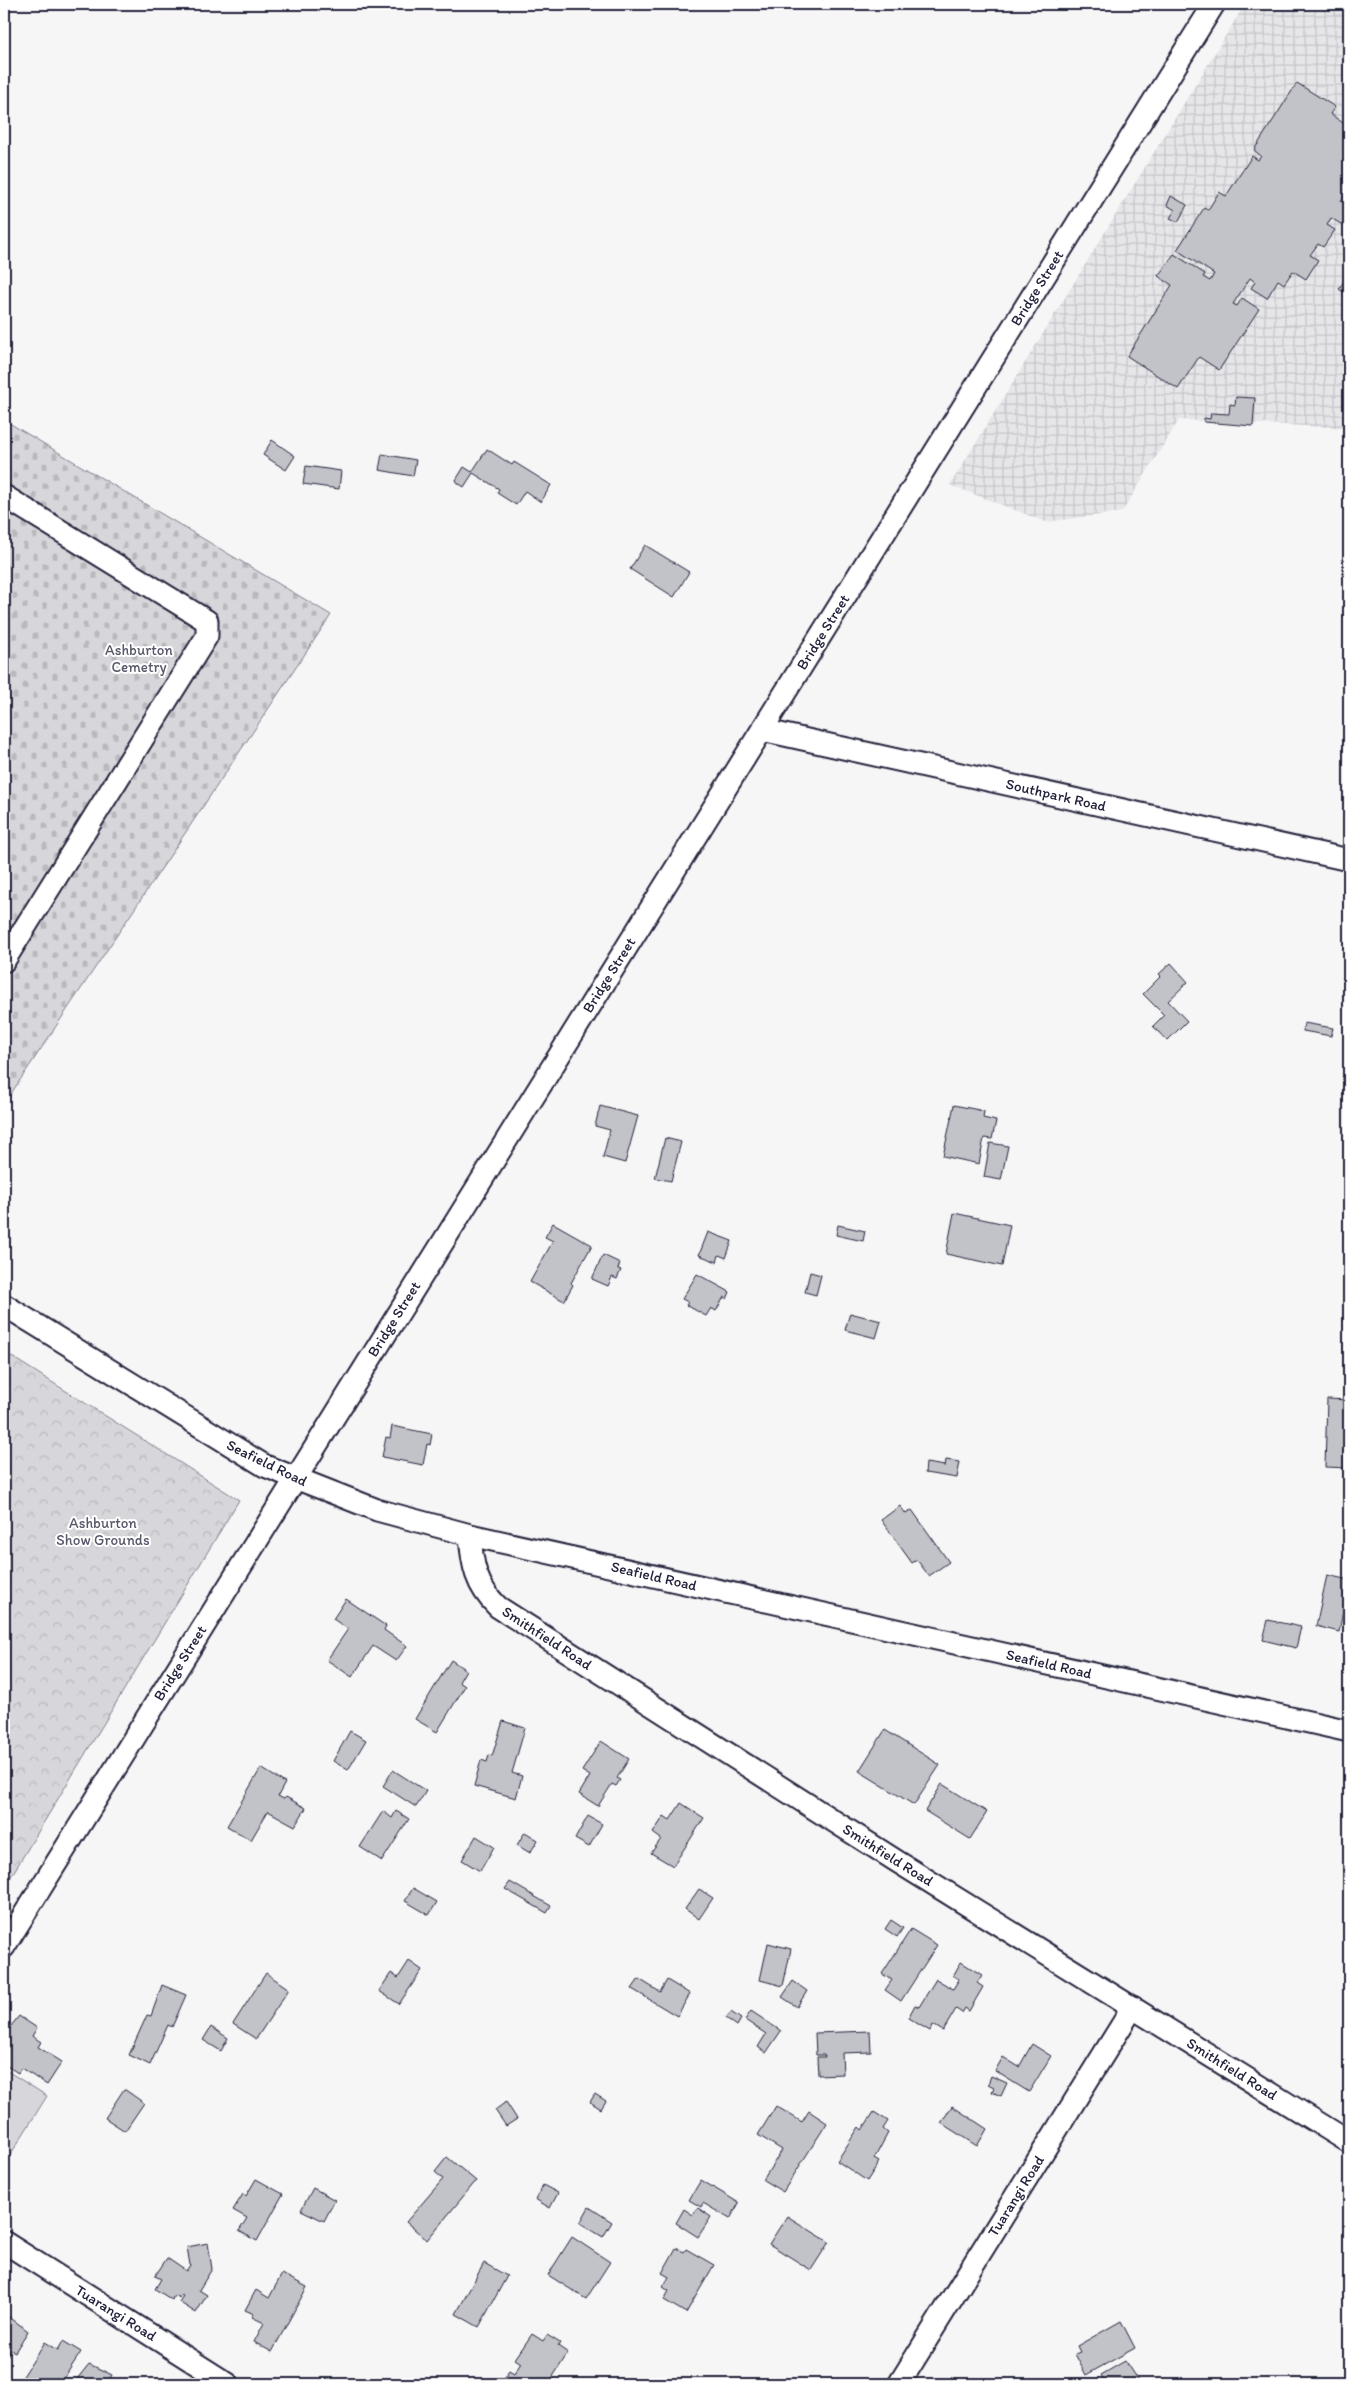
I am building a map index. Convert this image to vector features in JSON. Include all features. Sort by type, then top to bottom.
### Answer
[{"type":"street","name":"Bridge Street","points":[[4,1947],[1214,4]]},
{"type":"street","points":[[4,496],[207,621],[207,636],[4,961]]},
{"type":"street","name":"Southpark Road","points":[[762,730],[1349,860]]},
{"type":"street","name":"Seafield Road","points":[[4,1305],[240,1452],[294,1479],[377,1510],[470,1535],[1349,1731]]},
{"type":"street","name":"Smithfield Road","points":[[470,1535],[473,1569],[485,1595],[498,1607],[898,1862],[1349,2142]]},
{"type":"street","name":"Tuarangi Road","points":[[899,2384],[1133,2007]]},
{"type":"street","name":"Tuarangi Road","points":[[4,2242],[228,2384]]},
{"type":"shaded area","points":[[1245,4],[1346,4],[1349,7],[1349,428],[1179,420],[1122,512],[1046,522],[950,485]]},
{"type":"green space","name":"Ashburton Cemetry","points":[[4,420],[331,615],[4,1104]]},
{"type":"green space","name":"Ashburton Show Grounds","points":[[4,1352],[239,1500],[4,1888]]},
{"type":"green space","points":[[4,2069],[47,2096],[4,2165]]},
{"type":"building","points":[[1297,83],[1335,107],[1330,114],[1349,127],[1349,194],[1346,194],[1341,201],[1349,206],[1349,229],[1331,218],[1327,225],[1335,230],[1323,247],[1318,244],[1310,255],[1318,260],[1306,279],[1293,271],[1284,284],[1278,280],[1267,298],[1251,288],[1255,282],[1250,278],[1233,304],[1237,306],[1242,298],[1259,309],[1219,370],[1199,357],[1178,389],[1127,356],[1172,285],[1158,276],[1174,254],[1205,274],[1203,277],[1210,281],[1214,274],[1177,250],[1204,208],[1208,210],[1219,192],[1226,196],[1252,156],[1258,160],[1261,156],[1254,150]]},
{"type":"building","points":[[1171,196],[1187,205],[1178,222],[1170,218],[1175,210],[1167,205]]},
{"type":"building","points":[[1349,275],[1349,296],[1339,289]]},
{"type":"building","points":[[1236,397],[1255,398],[1253,426],[1204,422],[1204,418],[1210,419],[1211,413],[1229,414],[1230,404],[1235,405]]},
{"type":"building","points":[[272,440],[295,456],[286,470],[263,455]]},
{"type":"building","points":[[487,449],[512,465],[514,462],[551,485],[541,502],[525,491],[516,505],[497,493],[499,489],[473,473],[464,487],[458,483],[456,480],[464,467],[472,472]]},
{"type":"building","points":[[382,454],[416,460],[413,476],[379,470]]},
{"type":"building","points":[[306,466],[341,471],[339,489],[303,484]]},
{"type":"building","points":[[645,545],[689,572],[674,597],[630,569]]},
{"type":"building","points":[[1171,963],[1188,982],[1168,1001],[1187,1021],[1167,1041],[1153,1026],[1164,1015],[1143,994],[1161,976],[1159,974]]},
{"type":"building","points":[[1304,1023],[1333,1028],[1331,1036],[1303,1031]]},
{"type":"building","points":[[954,1105],[984,1111],[983,1118],[996,1121],[992,1139],[984,1138],[979,1164],[943,1156]]},
{"type":"building","points":[[600,1106],[638,1116],[625,1163],[603,1157],[610,1130],[595,1126]]},
{"type":"building","points":[[665,1138],[681,1142],[671,1181],[655,1178]]},
{"type":"building","points":[[990,1143],[1008,1146],[1001,1180],[984,1177]]},
{"type":"building","points":[[954,1213],[1010,1225],[1002,1266],[946,1254]]},
{"type":"building","points":[[553,1223],[592,1245],[571,1283],[573,1285],[564,1301],[530,1282],[553,1241],[545,1237]]},
{"type":"building","points":[[838,1225],[865,1231],[863,1241],[836,1235]]},
{"type":"building","points":[[708,1232],[732,1241],[726,1258],[719,1255],[717,1262],[699,1255]]},
{"type":"building","points":[[603,1255],[620,1263],[618,1269],[621,1270],[617,1279],[612,1277],[608,1286],[592,1279]]},
{"type":"building","points":[[810,1272],[821,1275],[816,1295],[805,1292]]},
{"type":"building","points":[[697,1274],[730,1292],[727,1299],[724,1297],[716,1311],[711,1308],[706,1316],[686,1305],[688,1302],[682,1299]]},
{"type":"building","points":[[850,1313],[881,1321],[876,1338],[845,1330]]},
{"type":"building","points":[[1327,1399],[1349,1400],[1349,1468],[1325,1467]]},
{"type":"building","points":[[392,1426],[432,1434],[430,1445],[427,1444],[423,1465],[382,1457],[386,1437],[390,1438]]},
{"type":"building","points":[[946,1460],[960,1462],[957,1478],[925,1473],[926,1463],[945,1466]]},
{"type":"building","points":[[900,1506],[906,1514],[912,1510],[949,1562],[929,1576],[917,1560],[912,1563],[881,1520]]},
{"type":"building","points":[[1327,1575],[1349,1580],[1339,1632],[1316,1626]]},
{"type":"building","points":[[346,1599],[386,1626],[384,1630],[407,1646],[396,1661],[373,1646],[352,1677],[327,1660],[348,1629],[333,1619]]},
{"type":"building","points":[[1268,1620],[1301,1627],[1296,1648],[1263,1640]]},
{"type":"building","points":[[451,1660],[466,1670],[459,1682],[465,1686],[437,1732],[415,1719]]},
{"type":"building","points":[[503,1721],[525,1728],[512,1773],[522,1776],[516,1798],[474,1786],[481,1760],[487,1762],[489,1755],[492,1756]]},
{"type":"building","points":[[885,1730],[940,1765],[914,1805],[859,1771]]},
{"type":"building","points":[[350,1731],[366,1740],[348,1770],[333,1761]]},
{"type":"building","points":[[601,1741],[629,1759],[617,1778],[620,1780],[616,1786],[612,1784],[598,1806],[579,1794],[590,1776],[582,1771]]},
{"type":"building","points":[[261,1768],[285,1783],[278,1796],[284,1799],[286,1797],[306,1808],[295,1826],[268,1811],[251,1840],[227,1826]]},
{"type":"building","points":[[393,1770],[426,1791],[416,1807],[383,1786]]},
{"type":"building","points":[[942,1784],[987,1812],[970,1839],[925,1811]]},
{"type":"building","points":[[681,1803],[704,1818],[673,1866],[651,1853],[661,1839],[653,1833],[664,1816],[670,1820]]},
{"type":"building","points":[[383,1811],[392,1818],[396,1811],[409,1819],[382,1861],[360,1847]]},
{"type":"building","points":[[588,1816],[602,1824],[589,1847],[575,1839]]},
{"type":"building","points":[[525,1832],[538,1840],[530,1853],[517,1845]]},
{"type":"building","points":[[476,1836],[494,1847],[480,1871],[462,1860]]},
{"type":"building","points":[[510,1882],[551,1906],[547,1913],[505,1889]]},
{"type":"building","points":[[413,1888],[437,1902],[429,1915],[405,1901]]},
{"type":"building","points":[[699,1889],[713,1898],[699,1919],[685,1909]]},
{"type":"building","points":[[891,1920],[903,1928],[897,1937],[885,1929]]},
{"type":"building","points":[[911,1929],[937,1945],[901,2001],[885,1990],[892,1980],[882,1974]]},
{"type":"building","points":[[768,1943],[791,1949],[783,1986],[760,1980]]},
{"type":"building","points":[[409,1961],[422,1970],[399,2004],[379,1991],[391,1973],[398,1978]]},
{"type":"building","points":[[961,1962],[982,1975],[977,1983],[983,1987],[969,2011],[965,2008],[962,2013],[956,2009],[943,2031],[933,2025],[930,2031],[908,2018],[915,2005],[919,2007],[936,1979],[953,1989],[959,1979],[953,1976]]},
{"type":"building","points":[[266,1973],[289,1989],[256,2039],[233,2024]]},
{"type":"building","points":[[639,1979],[660,1992],[667,1980],[690,1994],[677,2016],[632,1989]]},
{"type":"building","points":[[793,1981],[807,1991],[797,2007],[782,1997]]},
{"type":"building","points":[[162,1985],[186,1995],[172,2027],[168,2025],[150,2065],[129,2055],[147,2015],[151,2016]]},
{"type":"building","points":[[751,2011],[781,2031],[766,2053],[758,2047],[766,2034],[745,2020]]},
{"type":"building","points":[[731,2012],[741,2019],[737,2026],[726,2018]]},
{"type":"building","points":[[19,2016],[37,2028],[32,2036],[41,2042],[38,2047],[62,2062],[47,2085],[21,2068],[18,2073],[4,2064],[4,2054],[8,2047],[4,2045],[9,2033],[7,2031]]},
{"type":"building","points":[[211,2027],[228,2038],[221,2051],[203,2040]]},
{"type":"building","points":[[870,2031],[871,2052],[842,2053],[843,2074],[818,2075],[817,2057],[825,2057],[824,2055],[816,2055],[815,2033]]},
{"type":"building","points":[[1032,2044],[1051,2056],[1029,2092],[995,2071],[1003,2057],[1019,2067]]},
{"type":"building","points":[[991,2076],[1007,2083],[1001,2096],[992,2092],[994,2087],[988,2084]]},
{"type":"building","points":[[124,2089],[144,2103],[125,2131],[105,2118]]},
{"type":"building","points":[[595,2094],[606,2101],[601,2109],[590,2102]]},
{"type":"building","points":[[506,2102],[517,2119],[506,2126],[495,2110]]},
{"type":"building","points":[[776,2106],[802,2122],[809,2111],[827,2123],[783,2192],[763,2180],[782,2150],[758,2135]]},
{"type":"building","points":[[952,2106],[987,2129],[977,2146],[941,2123]]},
{"type":"building","points":[[874,2112],[888,2121],[883,2129],[888,2133],[874,2159],[879,2162],[867,2181],[837,2161],[859,2127],[862,2130]]},
{"type":"building","points":[[447,2157],[476,2181],[427,2240],[406,2222],[443,2179],[435,2172]]},
{"type":"building","points":[[256,2179],[283,2194],[257,2241],[239,2231],[247,2218],[233,2210],[243,2194],[246,2196]]},
{"type":"building","points":[[701,2180],[739,2203],[730,2219],[703,2203],[701,2207],[689,2200]]},
{"type":"building","points":[[543,2185],[558,2193],[550,2208],[535,2199]]},
{"type":"building","points":[[313,2188],[335,2200],[324,2221],[301,2210]]},
{"type":"building","points":[[589,2207],[612,2222],[603,2237],[580,2223]]},
{"type":"building","points":[[698,2208],[711,2217],[698,2237],[676,2223],[684,2209],[693,2215]]},
{"type":"building","points":[[787,2216],[829,2242],[811,2270],[769,2244]]},
{"type":"building","points":[[572,2237],[610,2262],[586,2299],[548,2275]]},
{"type":"building","points":[[208,2243],[212,2269],[199,2290],[207,2295],[196,2313],[179,2302],[183,2296],[181,2295],[179,2298],[174,2295],[172,2300],[155,2289],[161,2279],[155,2276],[167,2258],[186,2271],[190,2265],[187,2247]]},
{"type":"building","points":[[676,2248],[684,2252],[686,2249],[714,2265],[686,2313],[664,2300],[669,2291],[663,2287],[669,2277],[662,2273]]},
{"type":"building","points":[[484,2263],[507,2276],[479,2327],[456,2314]]},
{"type":"building","points":[[282,2274],[307,2287],[272,2352],[254,2342],[264,2323],[252,2317],[254,2314],[245,2310],[256,2290],[269,2298]]},
{"type":"building","points":[[4,2313],[28,2331],[15,2352],[11,2350],[4,2362]]},
{"type":"building","points":[[1121,2321],[1135,2348],[1086,2375],[1075,2354],[1080,2352],[1077,2346]]},
{"type":"building","points":[[532,2334],[543,2341],[547,2335],[560,2343],[558,2346],[568,2353],[552,2378],[554,2380],[551,2384],[500,2384],[509,2371],[514,2374],[521,2363],[515,2359]]},
{"type":"building","points":[[63,2341],[81,2352],[60,2384],[24,2384],[20,2381],[45,2342],[58,2350]]},
{"type":"building","points":[[1125,2361],[1138,2381],[1132,2384],[1106,2384],[1101,2375]]},
{"type":"building","points":[[89,2364],[112,2375],[107,2384],[73,2384]]}]
